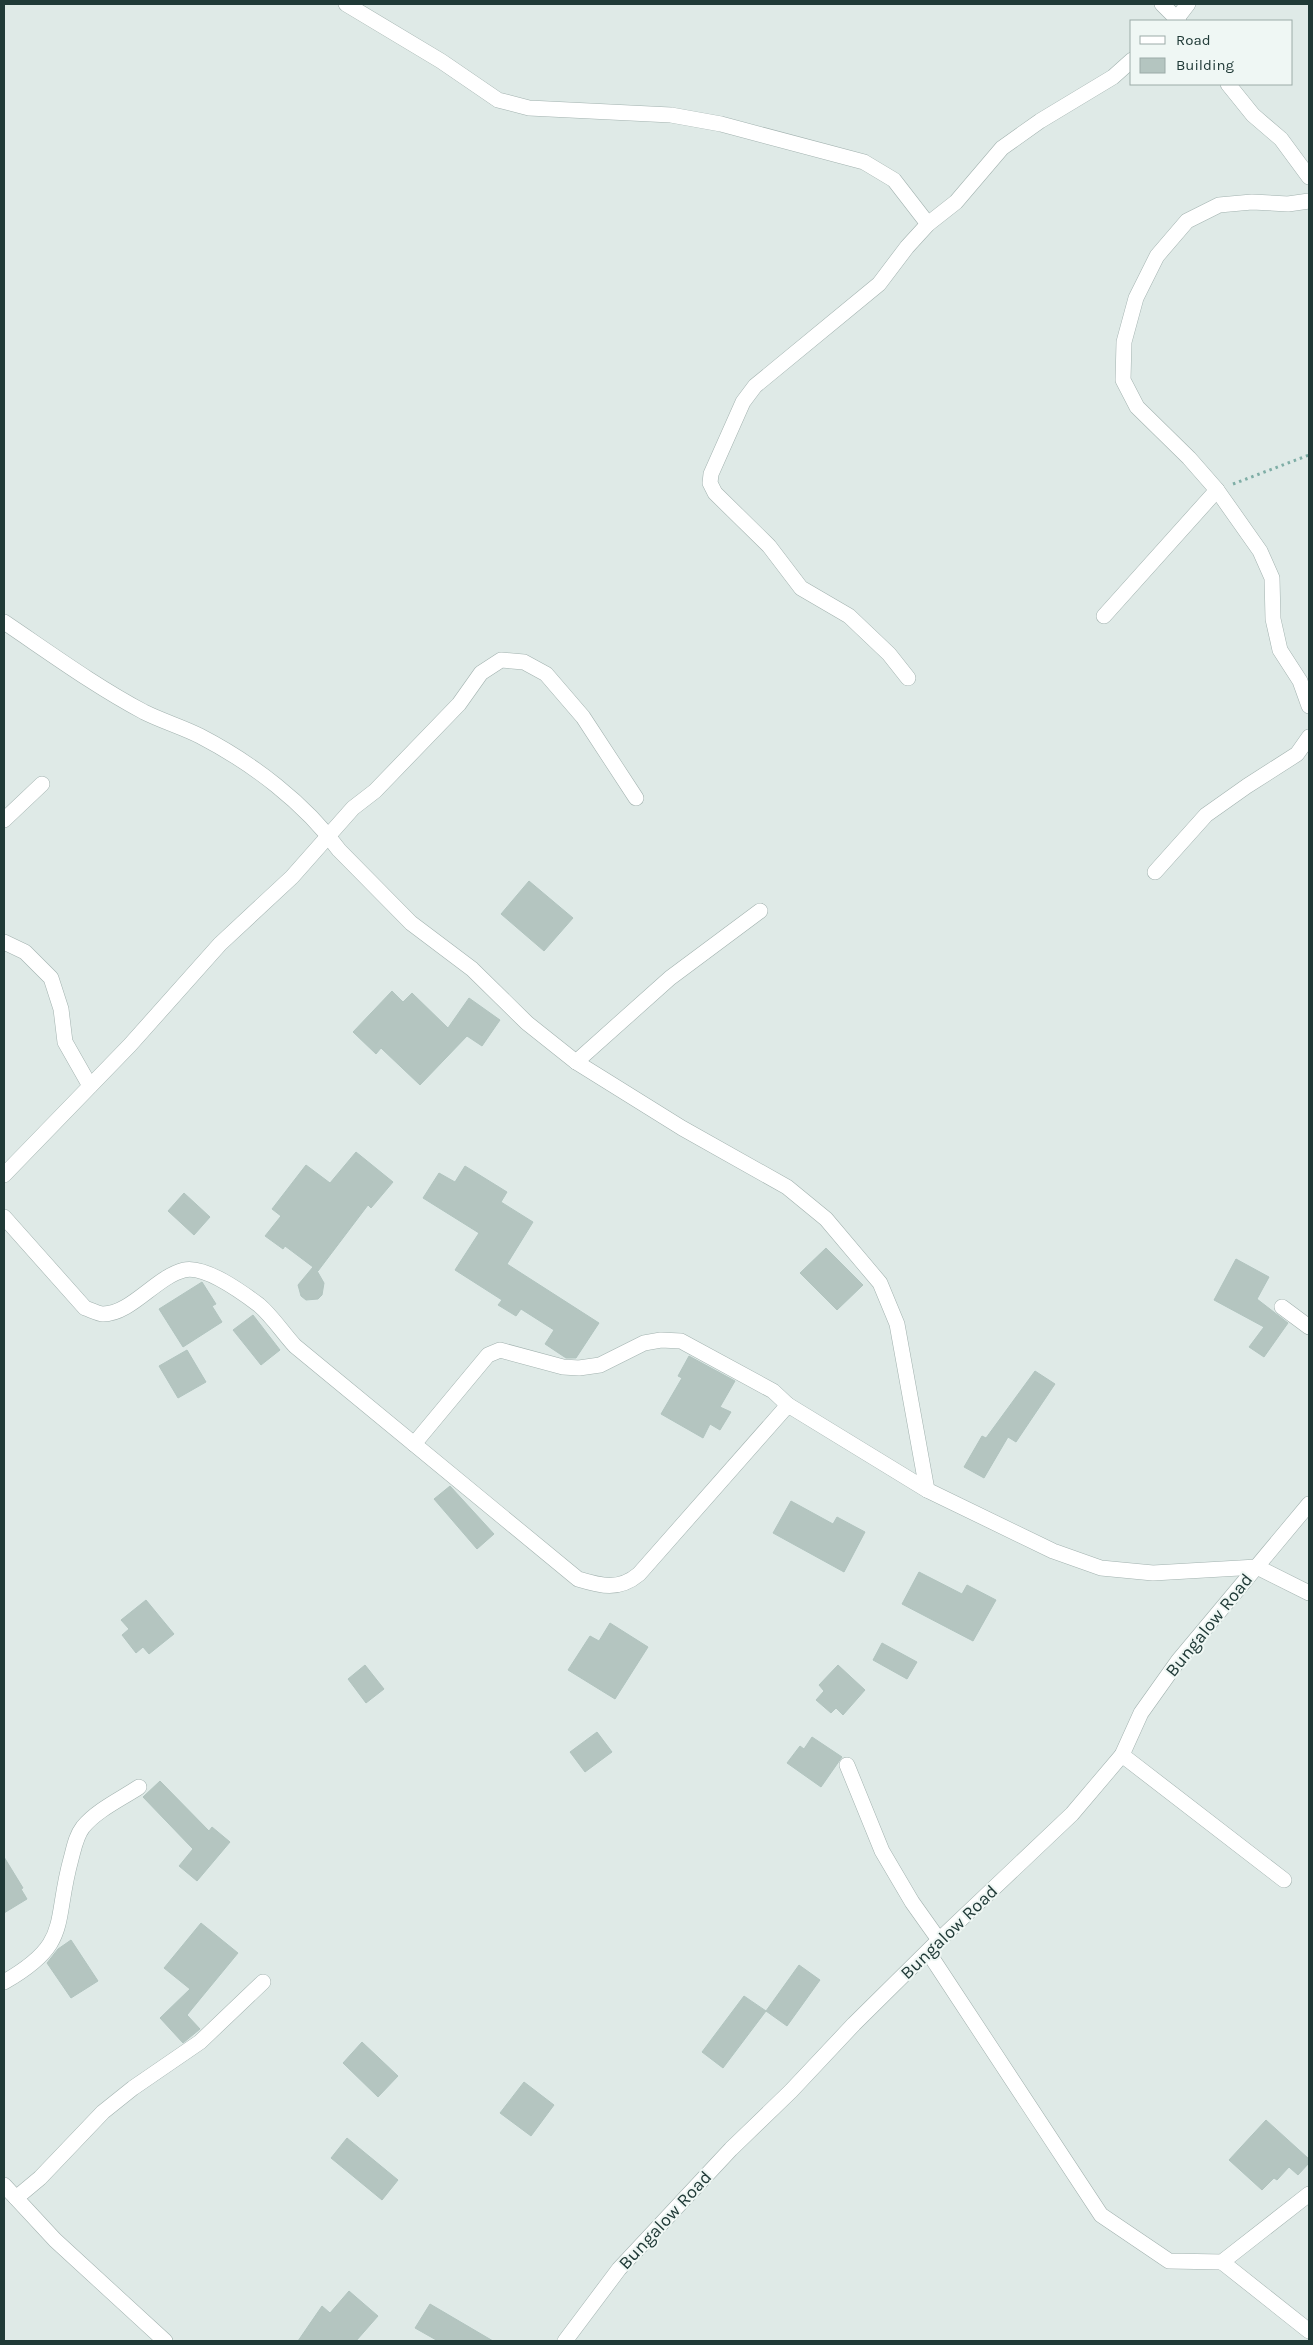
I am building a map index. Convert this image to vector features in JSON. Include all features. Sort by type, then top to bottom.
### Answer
[{"type":"street","points":[[346,4],[441,61],[498,100],[529,108],[671,116],[722,124],[864,162],[894,180],[928,224]]},
{"type":"street","points":[[1162,4],[1176,20]]},
{"type":"street","points":[[1178,20],[1188,4]]},
{"type":"street","points":[[908,678],[889,654],[849,616],[801,588],[769,546],[715,493],[710,483],[711,474],[743,402],[755,386],[880,284],[907,247],[928,224],[956,202],[1002,148],[1040,121],[1113,77],[1130,62]]},
{"type":"street","points":[[1229,85],[1252,115],[1281,140],[1309,176]]},
{"type":"street","points":[[1309,201],[1288,204],[1252,202],[1218,206],[1187,221],[1157,256],[1136,298],[1124,342],[1123,380],[1137,406],[1189,458],[1217,490],[1260,551],[1272,578],[1273,619],[1280,650],[1300,681],[1309,706]]},
{"type":"street","points":[[1104,616],[1217,490]]},
{"type":"street","points":[[4,622],[136,707],[201,737],[254,769],[283,792],[330,837],[339,850],[411,923],[472,969],[527,1023],[576,1062],[682,1128],[787,1187],[826,1219],[880,1283],[897,1324],[927,1490]]},
{"type":"street","points":[[4,1175],[130,1045],[220,944],[292,877],[330,837],[353,808],[375,791],[459,704],[481,673],[501,660],[524,662],[546,674],[583,717],[636,798]]},
{"type":"street","points":[[1155,872],[1206,816],[1247,786],[1297,754],[1309,736]]},
{"type":"street","points":[[4,820],[42,784]]},
{"type":"street","points":[[576,1062],[670,978],[760,911]]},
{"type":"street","points":[[4,942],[25,952],[51,978],[60,1009],[65,1042],[90,1086]]},
{"type":"street","points":[[4,1217],[85,1308],[102,1314],[120,1310],[150,1288],[184,1270],[205,1272],[232,1287],[260,1306],[295,1346],[578,1579],[601,1586],[628,1584],[639,1574],[788,1405]]},
{"type":"street","points":[[1282,1307],[1309,1327]]},
{"type":"street","points":[[414,1444],[488,1355],[500,1350],[563,1367],[579,1368],[600,1365],[644,1343],[660,1340],[681,1341],[773,1391],[788,1405],[927,1490],[1053,1550],[1101,1568],[1152,1573],[1257,1567],[1309,1593]]},
{"type":"street","name":"Bungalow Road","points":[[565,2341],[619,2269],[718,2163],[939,1940],[1072,1814],[1122,1756],[1146,1706],[1178,1662],[1309,1504]]},
{"type":"street","points":[[1122,1756],[1284,1880]]},
{"type":"street","points":[[847,1765],[882,1851],[912,1902],[939,1940]]},
{"type":"street","points":[[4,1982],[40,1958],[54,1939],[61,1914],[68,1867],[75,1842],[82,1828],[96,1814],[139,1787]]},
{"type":"street","points":[[928,1952],[1101,2215],[1169,2261],[1222,2262],[1309,2330]]},
{"type":"street","points":[[16,2198],[45,2173],[103,2112],[133,2088],[200,2042],[264,1982]]},
{"type":"street","points":[[4,2185],[55,2240],[165,2341]]},
{"type":"street","points":[[1222,2262],[1309,2194]]},
{"type":"path","points":[[1217,490],[1309,455]]},
{"type":"building","points":[[529,881],[573,918],[544,951],[501,914]]},
{"type":"building","points":[[392,991],[403,1002],[412,993],[448,1028],[469,998],[500,1020],[482,1046],[467,1036],[420,1085],[381,1048],[376,1054],[353,1032]]},
{"type":"building","points":[[356,1152],[393,1182],[371,1208],[368,1205],[318,1271],[316,1269],[324,1283],[322,1295],[318,1299],[306,1300],[301,1296],[298,1285],[313,1267],[285,1246],[283,1249],[265,1236],[281,1216],[272,1209],[306,1165],[330,1183]]},
{"type":"building","points":[[465,1166],[507,1192],[501,1202],[533,1222],[507,1264],[599,1323],[576,1358],[566,1358],[545,1344],[554,1330],[521,1309],[516,1316],[498,1305],[502,1300],[455,1270],[479,1233],[423,1198],[439,1173],[455,1182]]},
{"type":"building","points":[[184,1193],[210,1217],[194,1235],[168,1211]]},
{"type":"building","points":[[826,1248],[863,1285],[837,1310],[800,1273]]},
{"type":"building","points":[[1236,1259],[1269,1277],[1257,1299],[1288,1323],[1264,1357],[1249,1347],[1264,1327],[1214,1300]]},
{"type":"building","points":[[202,1282],[216,1304],[212,1306],[222,1322],[183,1347],[159,1309]]},
{"type":"building","points":[[253,1315],[280,1350],[261,1365],[233,1330]]},
{"type":"building","points":[[187,1350],[206,1382],[178,1398],[159,1366]]},
{"type":"building","points":[[689,1356],[735,1381],[720,1407],[731,1412],[720,1430],[710,1424],[703,1438],[661,1414],[682,1378],[678,1376]]},
{"type":"building","points":[[1035,1371],[1055,1384],[1016,1442],[1008,1437],[984,1478],[964,1467],[982,1436],[986,1438]]},
{"type":"building","points":[[450,1486],[494,1534],[477,1549],[434,1499]]},
{"type":"building","points":[[791,1501],[833,1524],[837,1517],[865,1532],[844,1572],[773,1533]]},
{"type":"building","points":[[919,1572],[962,1594],[967,1585],[996,1600],[973,1641],[902,1604]]},
{"type":"building","points":[[146,1600],[174,1634],[149,1654],[143,1647],[136,1653],[122,1635],[129,1629],[121,1620]]},
{"type":"building","points":[[610,1623],[648,1647],[615,1699],[568,1670],[590,1636],[599,1641]]},
{"type":"building","points":[[882,1643],[917,1662],[907,1679],[873,1660]]},
{"type":"building","points":[[365,1665],[384,1689],[366,1703],[348,1679]]},
{"type":"building","points":[[838,1665],[865,1690],[843,1715],[836,1708],[831,1713],[816,1700],[824,1691],[819,1685]]},
{"type":"building","points":[[597,1732],[612,1752],[585,1772],[570,1752]]},
{"type":"building","points":[[812,1737],[842,1757],[821,1787],[787,1763],[800,1746],[804,1749]]},
{"type":"building","points":[[160,1781],[209,1831],[212,1827],[230,1842],[197,1881],[179,1866],[193,1849],[143,1797]]},
{"type":"building","points":[[4,1857],[23,1888],[21,1889],[27,1899],[4,1913]]},
{"type":"building","points":[[201,1923],[238,1953],[187,2015],[200,2029],[183,2043],[160,2018],[190,1989],[164,1968]]},
{"type":"building","points":[[71,1940],[98,1981],[71,1998],[47,1963],[58,1949]]},
{"type":"building","points":[[799,1965],[820,1980],[787,2026],[766,2011]]},
{"type":"building","points":[[744,1996],[766,2011],[723,2068],[702,2052]]},
{"type":"building","points":[[362,2042],[398,2076],[378,2097],[343,2063]]},
{"type":"building","points":[[524,2082],[554,2105],[531,2136],[500,2113]]},
{"type":"building","points":[[1266,2120],[1309,2159],[1309,2163],[1298,2175],[1289,2167],[1277,2180],[1274,2178],[1262,2190],[1229,2160]]},
{"type":"building","points":[[347,2138],[398,2180],[382,2200],[331,2158]]},
{"type":"building","points":[[349,2291],[378,2316],[356,2341],[298,2341],[322,2306],[330,2313]]},
{"type":"building","points":[[430,2304],[493,2341],[438,2341],[415,2328]]}]
